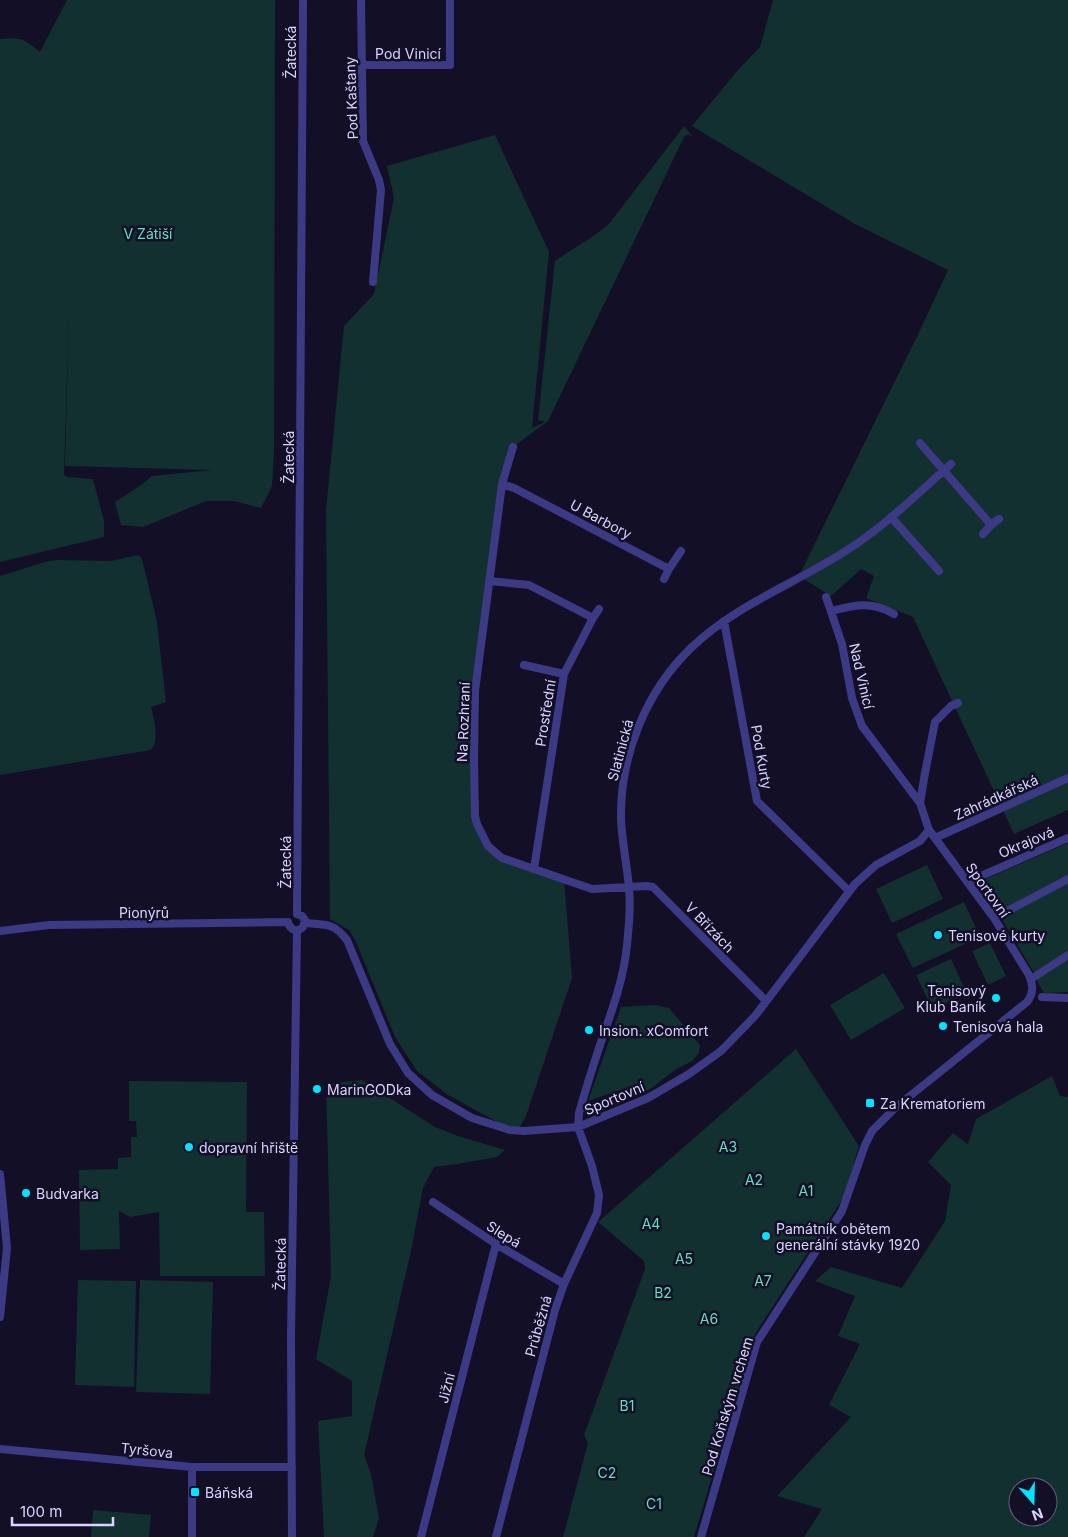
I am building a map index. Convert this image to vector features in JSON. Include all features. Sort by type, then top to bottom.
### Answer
[{"type":"street","name":"Žatecká","points":[[297,914],[303,0]]},
{"type":"street","name":"Pod Kaštany","points":[[361,0],[363,141],[379,180],[381,190],[373,282]]},
{"type":"street","name":"Pod Vinicí","points":[[362,65],[450,65],[450,0]]},
{"type":"street","points":[[920,443],[991,526]]},
{"type":"street","name":"Na Rozhraní","points":[[513,448],[502,484],[475,691],[474,759],[475,816],[477,824],[488,846],[502,858],[592,889],[629,888]]},
{"type":"street","name":"Slatinická","points":[[578,1127],[579,1113],[616,998],[624,965],[630,909],[621,818],[622,788],[634,737],[643,714],[656,691],[692,647],[724,621],[845,552],[891,517],[951,464]]},
{"type":"street","name":"U Barbory","points":[[502,484],[514,488],[669,569]]},
{"type":"street","points":[[891,517],[939,571]]},
{"type":"street","points":[[983,534],[999,519]]},
{"type":"street","points":[[664,579],[681,551]]},
{"type":"street","points":[[489,581],[529,585],[593,618]]},
{"type":"street","name":"Nad Vinicí","points":[[826,597],[842,644],[852,698],[862,726],[920,803]]},
{"type":"street","points":[[831,611],[859,605],[872,605],[884,608],[894,614]]},
{"type":"street","name":"Prostřední","points":[[534,869],[564,674],[599,609]]},
{"type":"street","name":"Pod Kurty","points":[[724,621],[757,801],[849,891]]},
{"type":"street","points":[[524,665],[564,674]]},
{"type":"street","name":"Sportovní","points":[[958,703],[951,706],[935,722],[920,803],[929,830],[994,918],[1031,979],[1032,993]]},
{"type":"street","name":"Zahrádkářská","points":[[935,838],[1068,778]]},
{"type":"street","name":"Sportovní","points":[[305,923],[331,925],[340,931],[347,940],[390,1044],[408,1073],[432,1095],[472,1118],[510,1130],[524,1131],[578,1127],[648,1098],[689,1074],[721,1051],[755,1016],[849,891],[876,865],[920,841],[929,830]]},
{"type":"street","name":"Okrajová","points":[[966,882],[1068,838]]},
{"type":"street","points":[[994,918],[1068,879]]},
{"type":"street","name":"V Břízách","points":[[629,888],[653,887],[766,1002]]},
{"type":"street","points":[[297,914],[304,917],[305,923],[303,928],[297,931],[292,929],[288,922],[292,916],[297,914]]},
{"type":"street","name":"Pionýrů","points":[[0,931],[49,925],[288,922]]},
{"type":"street","name":"Žatecká","points":[[292,1537],[291,1336],[297,931]]},
{"type":"street","points":[[1031,979],[1068,955]]},
{"type":"street","name":"Pod Koňským vrchem","points":[[701,1537],[712,1488],[757,1342],[842,1211],[865,1145],[872,1131],[895,1108],[1027,1002],[1032,993]]},
{"type":"street","points":[[1042,997],[1068,998]]},
{"type":"street","name":"Průběžná","points":[[496,1537],[554,1310],[597,1213],[598,1195],[592,1166],[578,1127]]},
{"type":"street","points":[[0,1174],[7,1248],[0,1317]]},
{"type":"street","name":"Slepá","points":[[433,1202],[496,1244],[564,1284]]},
{"type":"street","name":"Jižní","points":[[421,1537],[496,1244]]},
{"type":"street","name":"Tyršova","points":[[0,1449],[192,1467],[292,1467]]},
{"type":"street","points":[[192,1467],[192,1537]]},
{"type":"green space","name":"V Zátiší","points":[[67,0],[275,0],[274,454],[272,486],[261,508],[234,501],[206,501],[143,527],[121,525],[115,502],[152,476],[212,470],[65,466],[69,309],[64,475],[67,477],[93,479],[104,521],[104,537],[0,562],[0,39],[13,38],[22,40],[40,52]]},
{"type":"green space","points":[[773,0],[1068,0],[1068,810],[1014,834],[913,617],[866,598],[874,576],[861,569],[831,596],[799,576],[948,270],[855,224],[692,126],[737,71],[760,47]]},
{"type":"green space","points":[[684,126],[693,137],[688,134],[684,137],[548,421],[513,447],[502,484],[475,691],[475,816],[486,843],[506,859],[564,879],[572,978],[526,1116],[519,1128],[501,1124],[448,1095],[417,1071],[395,1037],[356,942],[349,930],[330,919],[326,510],[344,326],[374,294],[394,198],[387,166],[495,135],[549,252],[532,428],[545,422],[538,420],[555,261],[609,224]]},
{"type":"green space","points":[[138,555],[142,559],[157,622],[166,702],[151,707],[156,735],[154,746],[151,750],[0,775],[0,576],[57,560],[111,561]]},
{"type":"green space","points":[[1068,843],[1068,992],[1044,993],[1036,976],[998,913],[978,885],[979,882]]},
{"type":"green space","name":"Tenisové kurty","points":[[927,865],[943,899],[892,923],[876,889]]},
{"type":"green space","name":"Tenisové kurty","points":[[964,902],[980,937],[913,968],[896,934]]},
{"type":"green space","name":"Tenisové kurty","points":[[990,943],[1006,976],[988,985],[972,951]]},
{"type":"green space","name":"Tenisové kurty","points":[[951,959],[967,994],[932,1009],[916,975]]},
{"type":"green space","points":[[884,973],[905,1008],[851,1040],[830,1005]]},
{"type":"green space","points":[[655,1005],[669,1008],[700,1045],[699,1053],[692,1061],[675,1070],[649,1090],[596,1113],[591,1111],[643,1087],[643,1082],[588,1101],[621,1007]]},
{"type":"green space","points":[[796,1049],[859,1146],[845,1195],[755,1334],[694,1537],[563,1537],[588,1443],[584,1435],[645,1269],[644,1261],[598,1222]]},
{"type":"green space","points":[[1052,1076],[1060,1096],[1068,1097],[1068,1537],[804,1537],[822,1509],[777,1496],[851,1417],[829,1405],[860,1344],[838,1336],[855,1296],[815,1281],[831,1267],[902,1288],[945,1221],[951,1185],[928,1162],[953,1133],[968,1144],[976,1119]]},
{"type":"green space","points":[[362,1080],[435,1127],[505,1150],[497,1157],[434,1167],[423,1188],[411,1251],[364,1455],[371,1474],[379,1518],[373,1537],[324,1537],[318,1421],[352,1416],[352,1381],[316,1359],[331,1276],[326,1084]]},
{"type":"green space","name":"dopravní hřiště","points":[[129,1081],[247,1082],[246,1212],[264,1212],[265,1276],[160,1276],[159,1212],[130,1217],[119,1211],[120,1249],[80,1250],[79,1170],[118,1169],[118,1158],[131,1157],[131,1137],[137,1137],[136,1121],[129,1121]]},
{"type":"green space","points":[[78,1280],[136,1281],[134,1387],[75,1385]]},
{"type":"green space","points":[[140,1280],[213,1282],[210,1394],[136,1392]]},
{"type":"green space","points":[[93,1510],[151,1515],[149,1537],[91,1537]]},
{"type":"place","name":"Tenisové kurty","points":[[938,935]]},
{"type":"place","name":"Tenisový Klub Baník","points":[[996,998]]},
{"type":"place","name":"Tenisová hala","points":[[943,1026]]},
{"type":"place","name":"Insion. xComfort","points":[[589,1030]]},
{"type":"place","name":"MarinGODka","points":[[317,1089]]},
{"type":"place","name":"Za Krematoriem","points":[[870,1103]]},
{"type":"place","name":"dopravní hřiště","points":[[189,1147]]},
{"type":"place","name":"Budvarka","points":[[26,1193]]},
{"type":"place","name":"Památník obětem generální stávky 1920","points":[[766,1236]]},
{"type":"place","name":"Báňská","points":[[195,1492]]},
{"type":"park label","name":"A3","points":[[728,1146]]},
{"type":"park label","name":"A2","points":[[754,1179]]},
{"type":"park label","name":"A1","points":[[806,1190]]},
{"type":"park label","name":"A4","points":[[651,1223]]},
{"type":"park label","name":"A5","points":[[684,1258]]},
{"type":"park label","name":"A7","points":[[763,1280]]},
{"type":"park label","name":"B2","points":[[663,1292]]},
{"type":"park label","name":"A6","points":[[709,1318]]},
{"type":"park label","name":"B1","points":[[627,1405]]},
{"type":"park label","name":"C2","points":[[607,1472]]},
{"type":"park label","name":"C1","points":[[654,1503]]}]
